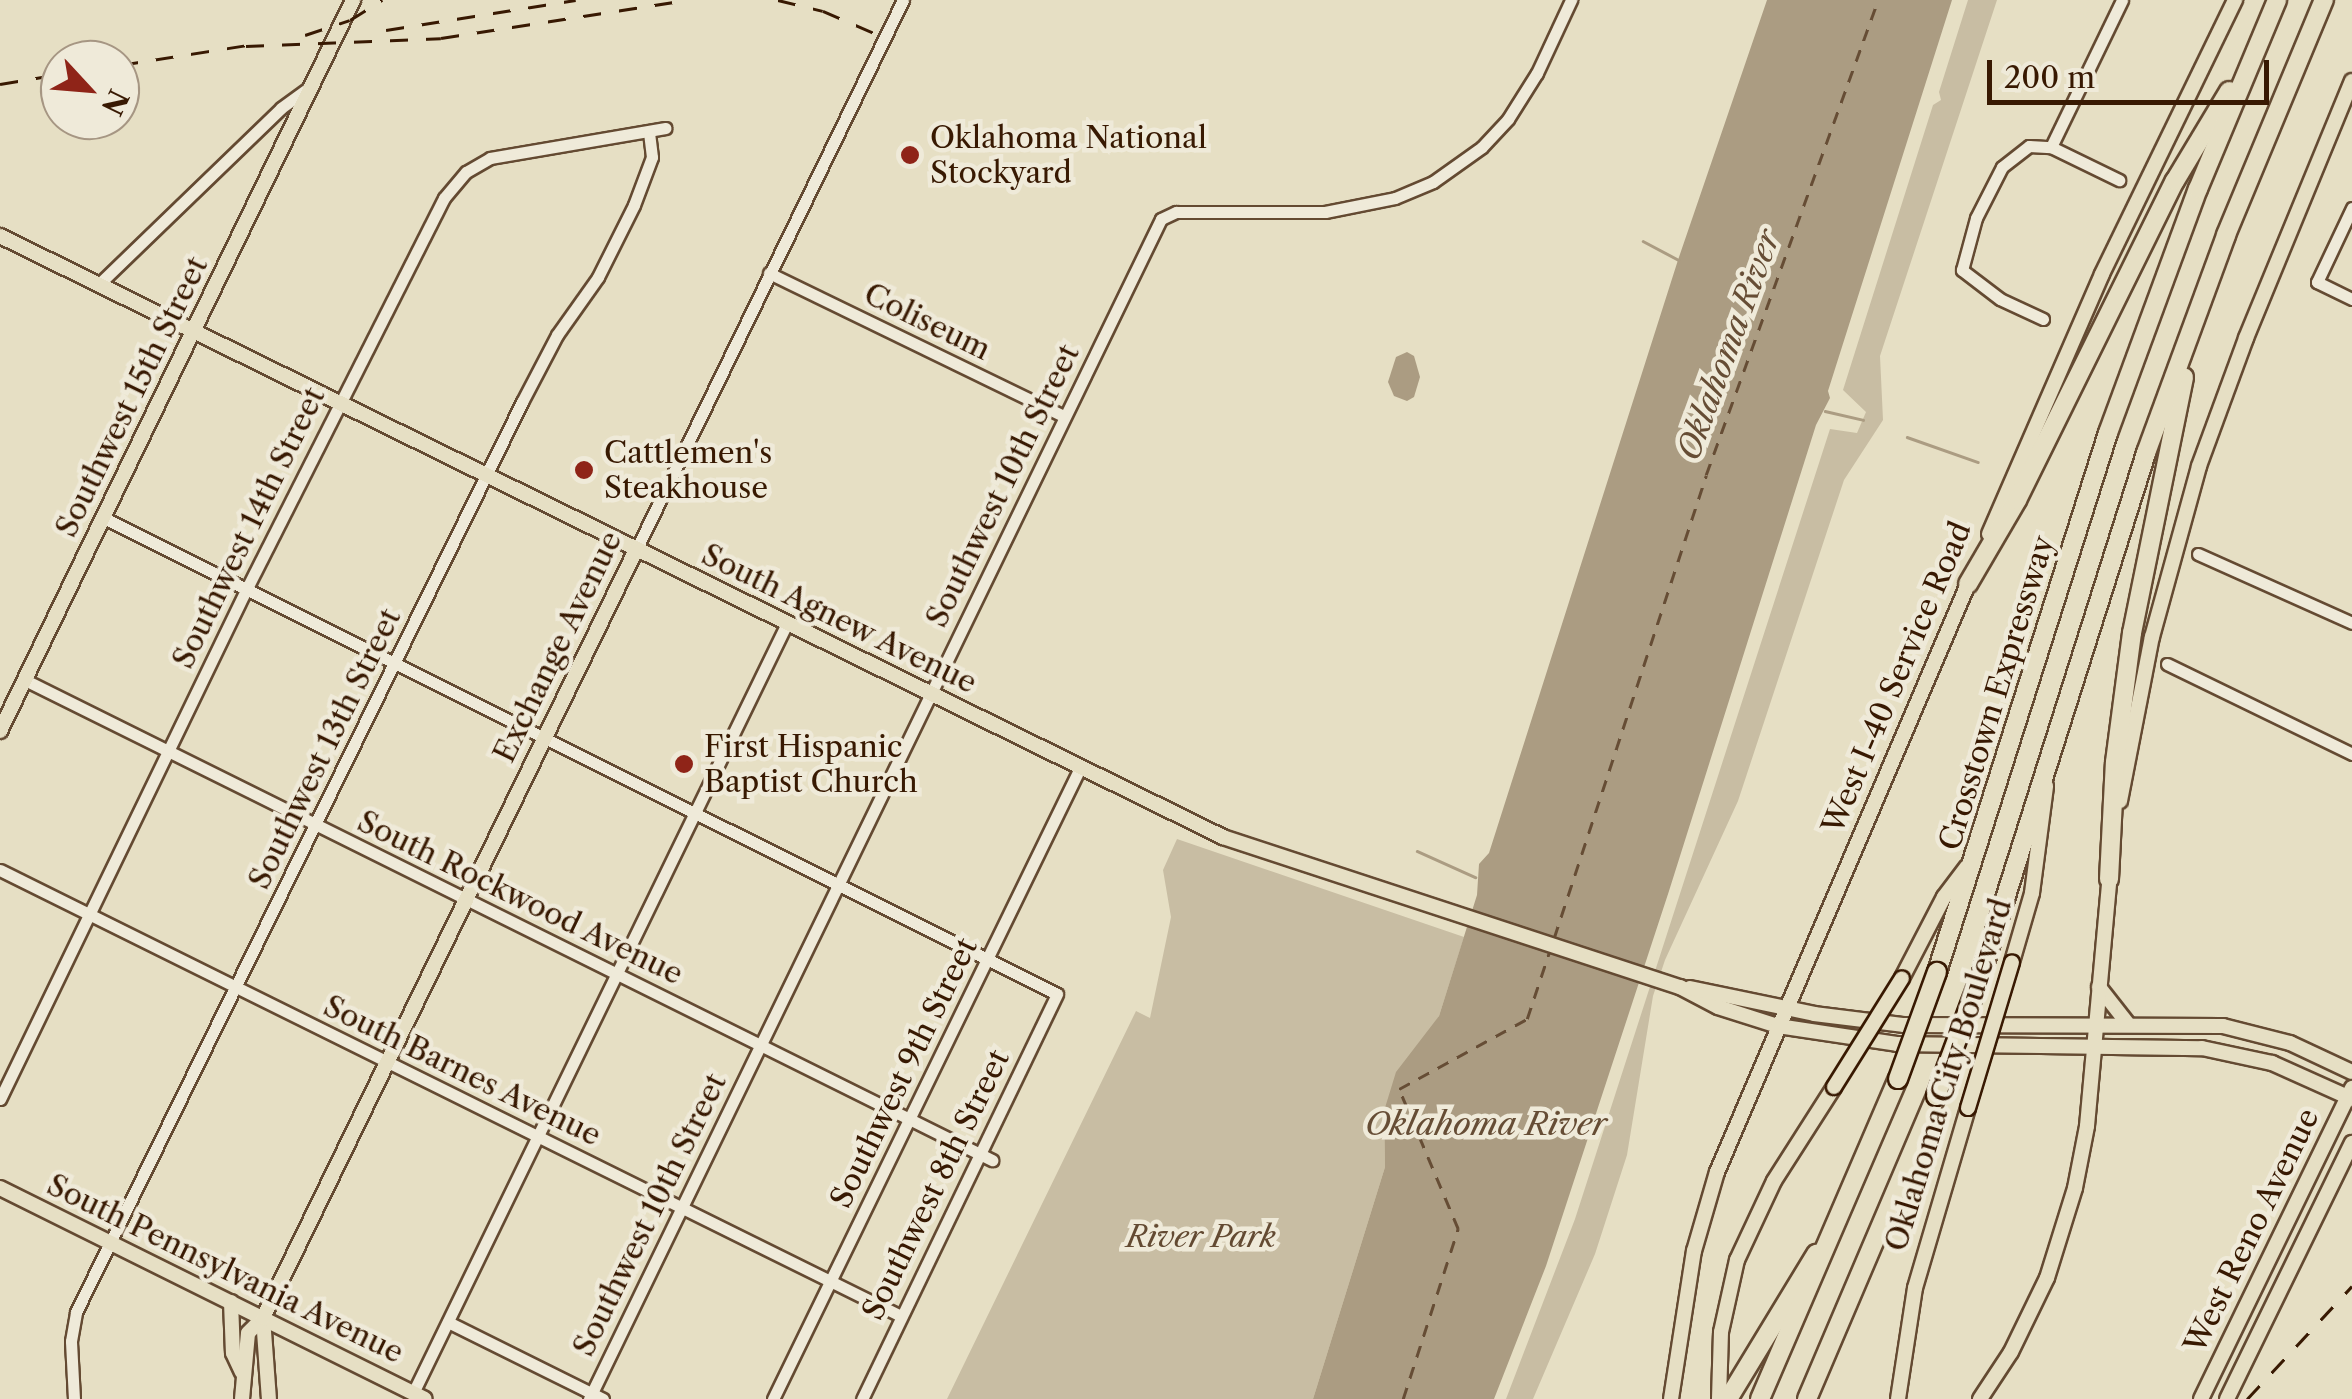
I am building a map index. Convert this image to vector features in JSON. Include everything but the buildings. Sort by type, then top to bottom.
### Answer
[{"type":"highway","name":"Crosstown Expressway","points":[[1760,1399],[1898,1079],[1976,854],[2108,433],[2191,207],[2277,0]]},
{"type":"highway","points":[[1808,1399],[1936,1096],[1980,978],[2101,591],[2198,308],[2324,0]]},
{"type":"highway","points":[[1968,584],[2017,500],[2175,181],[2260,40]]},
{"type":"highway","points":[[2110,879],[2115,762],[2132,633],[2198,308]]},
{"type":"highway","points":[[1728,1399],[1853,1190]]},
{"type":"main road","name":"Southwest 15th Street","points":[[0,731],[353,0]]},
{"type":"main road","name":"West I-40 Service Road","points":[[1671,1399],[1686,1292],[1704,1211],[1764,1060],[2102,274],[2235,0]]},
{"type":"main road","points":[[1980,1399],[2024,1328],[2060,1243],[2082,1157],[2110,879],[2139,699],[2194,483],[2246,338],[2352,81]]},
{"type":"main road","name":"South Agnew Avenue","points":[[0,236],[1223,838],[1720,1000],[1904,1025],[2222,1026],[2290,1043],[2352,1072]]},
{"type":"main road","name":"Exchange Avenue","points":[[242,1399],[248,1332],[263,1318],[636,550]]},
{"type":"main road","name":"Oklahoma City Boulevard","points":[[1898,1399],[1915,1288],[2032,893],[2049,766]]},
{"type":"main road","name":"Oklahoma City Boulevard","points":[[1719,1399],[1719,1356],[1729,1289],[1746,1236],[1774,1181],[1902,978],[1944,898],[1976,854]]},
{"type":"main road","points":[[2098,986],[2128,1024]]},
{"type":"main road","name":"South Agnew Avenue","points":[[1720,1000],[1745,1018],[1897,1044],[2094,1045],[2220,1051],[2272,1063],[2351,1094]]},
{"type":"main road","points":[[1745,1018],[1759,1036],[1764,1060]]},
{"type":"main road","points":[[2220,1051],[2222,1026]]},
{"type":"main road","name":"West Reno Avenue","points":[[2201,1399],[2351,1094]]},
{"type":"main road","name":"West Reno Avenue","points":[[2227,1399],[2352,1142]]},
{"type":"main road","name":"South Pennsylvania Avenue","points":[[0,1188],[419,1396]]},
{"type":"main road","points":[[2252,1294],[2273,1304]]},
{"type":"main road","points":[[231,1302],[233,1353],[242,1372]]},
{"type":"main road","points":[[263,1318],[268,1344],[268,1399]]},
{"type":"street","name":"Exchange Avenue","points":[[636,550],[903,0]]},
{"type":"street","name":"Southwest 10th Street","points":[[595,1397],[760,1044],[1161,219],[1176,212],[1324,212],[1395,198],[1433,182],[1482,147],[1508,119],[1537,73],[1571,0]]},
{"type":"street","points":[[2051,147],[2122,0]]},
{"type":"street","name":"Southwest 15th Street","points":[[99,284],[312,86]]},
{"type":"street","name":"Southwest 14th Street","points":[[0,1099],[246,590],[438,206],[466,172],[505,154],[665,128]]},
{"type":"street","name":"Southwest 13th Street","points":[[74,1399],[73,1320],[486,474],[556,335],[598,277],[634,206],[652,158],[649,131]]},
{"type":"street","points":[[2043,319],[2000,299],[1962,270],[1976,218],[2002,167],[2029,146],[2051,147],[2119,180]]},
{"type":"street","points":[[2352,208],[2316,282],[2352,299]]},
{"type":"street","name":"Coliseum","points":[[769,273],[1063,416]]},
{"type":"street","points":[[104,518],[987,958]]},
{"type":"street","points":[[2198,554],[2352,623]]},
{"type":"street","points":[[419,1396],[448,1322],[787,624]]},
{"type":"street","points":[[2167,664],[2352,754]]},
{"type":"street","name":"South Rockwood Avenue","points":[[25,680],[992,1160]]},
{"type":"street","name":"Southwest 9th Street","points":[[773,1399],[1080,768]]},
{"type":"street","name":"South Barnes Avenue","points":[[0,870],[901,1316]]},
{"type":"street","name":"Southwest 8th Street","points":[[862,1399],[1057,994],[987,958]]},
{"type":"street","points":[[448,1322],[595,1397]]},
{"type":"green space","points":[[1968,0],[1997,0],[1880,356],[1883,420],[1844,480],[1738,801],[1665,960],[1653,996],[1627,1155],[1595,1254],[1533,1399],[1506,1399],[1575,1219],[1830,429],[1857,433],[1866,412],[1843,390],[1933,105],[1941,100],[1939,92]]},
{"type":"green space","name":"River Park","points":[[1177,839],[1464,937],[1439,1016],[1384,1111],[1385,1167],[1313,1399],[947,1399],[1136,1011],[1150,1018],[1171,917],[1163,870]]},
{"type":"water","name":"Oklahoma River","points":[[1767,0],[1952,0],[1828,391],[1830,398],[1816,425],[1669,891],[1546,1266],[1494,1399],[1313,1399],[1385,1167],[1384,1111],[1396,1072],[1439,1016],[1477,895],[1479,864],[1489,853],[1678,260]]},
{"type":"water","points":[[1407,352],[1414,356],[1420,377],[1414,397],[1407,401],[1394,396],[1388,382],[1396,357]]},
{"type":"waterway","points":[[1643,241],[1678,260]]},
{"type":"waterway","points":[[1825,411],[1863,420]]},
{"type":"waterway","points":[[1907,437],[1978,462]]},
{"type":"waterway","points":[[1417,851],[1475,877]]},
{"type":"ferry route","points":[[1554,938],[1706,475],[1878,0]]},
{"type":"ferry route","points":[[1403,1399],[1458,1229],[1399,1089],[1527,1019],[1550,950]]},
{"type":"railway","points":[[305,35],[350,20],[382,0]]},
{"type":"railway","points":[[386,30],[576,0]]},
{"type":"railway","points":[[246,46],[441,38],[687,0]]},
{"type":"railway","points":[[778,0],[823,11],[874,33]]},
{"type":"railway","points":[[140,62],[261,43]]},
{"type":"railway","points":[[0,84],[40,77]]},
{"type":"railway","points":[[2247,1399],[2352,1286]]},
{"type":"place","name":"Oklahoma National Stockyard","points":[[910,155]]},
{"type":"place","name":"Cattlemen's Steakhouse","points":[[584,470]]},
{"type":"place","name":"First Hispanic Baptist Church","points":[[684,764]]}]
